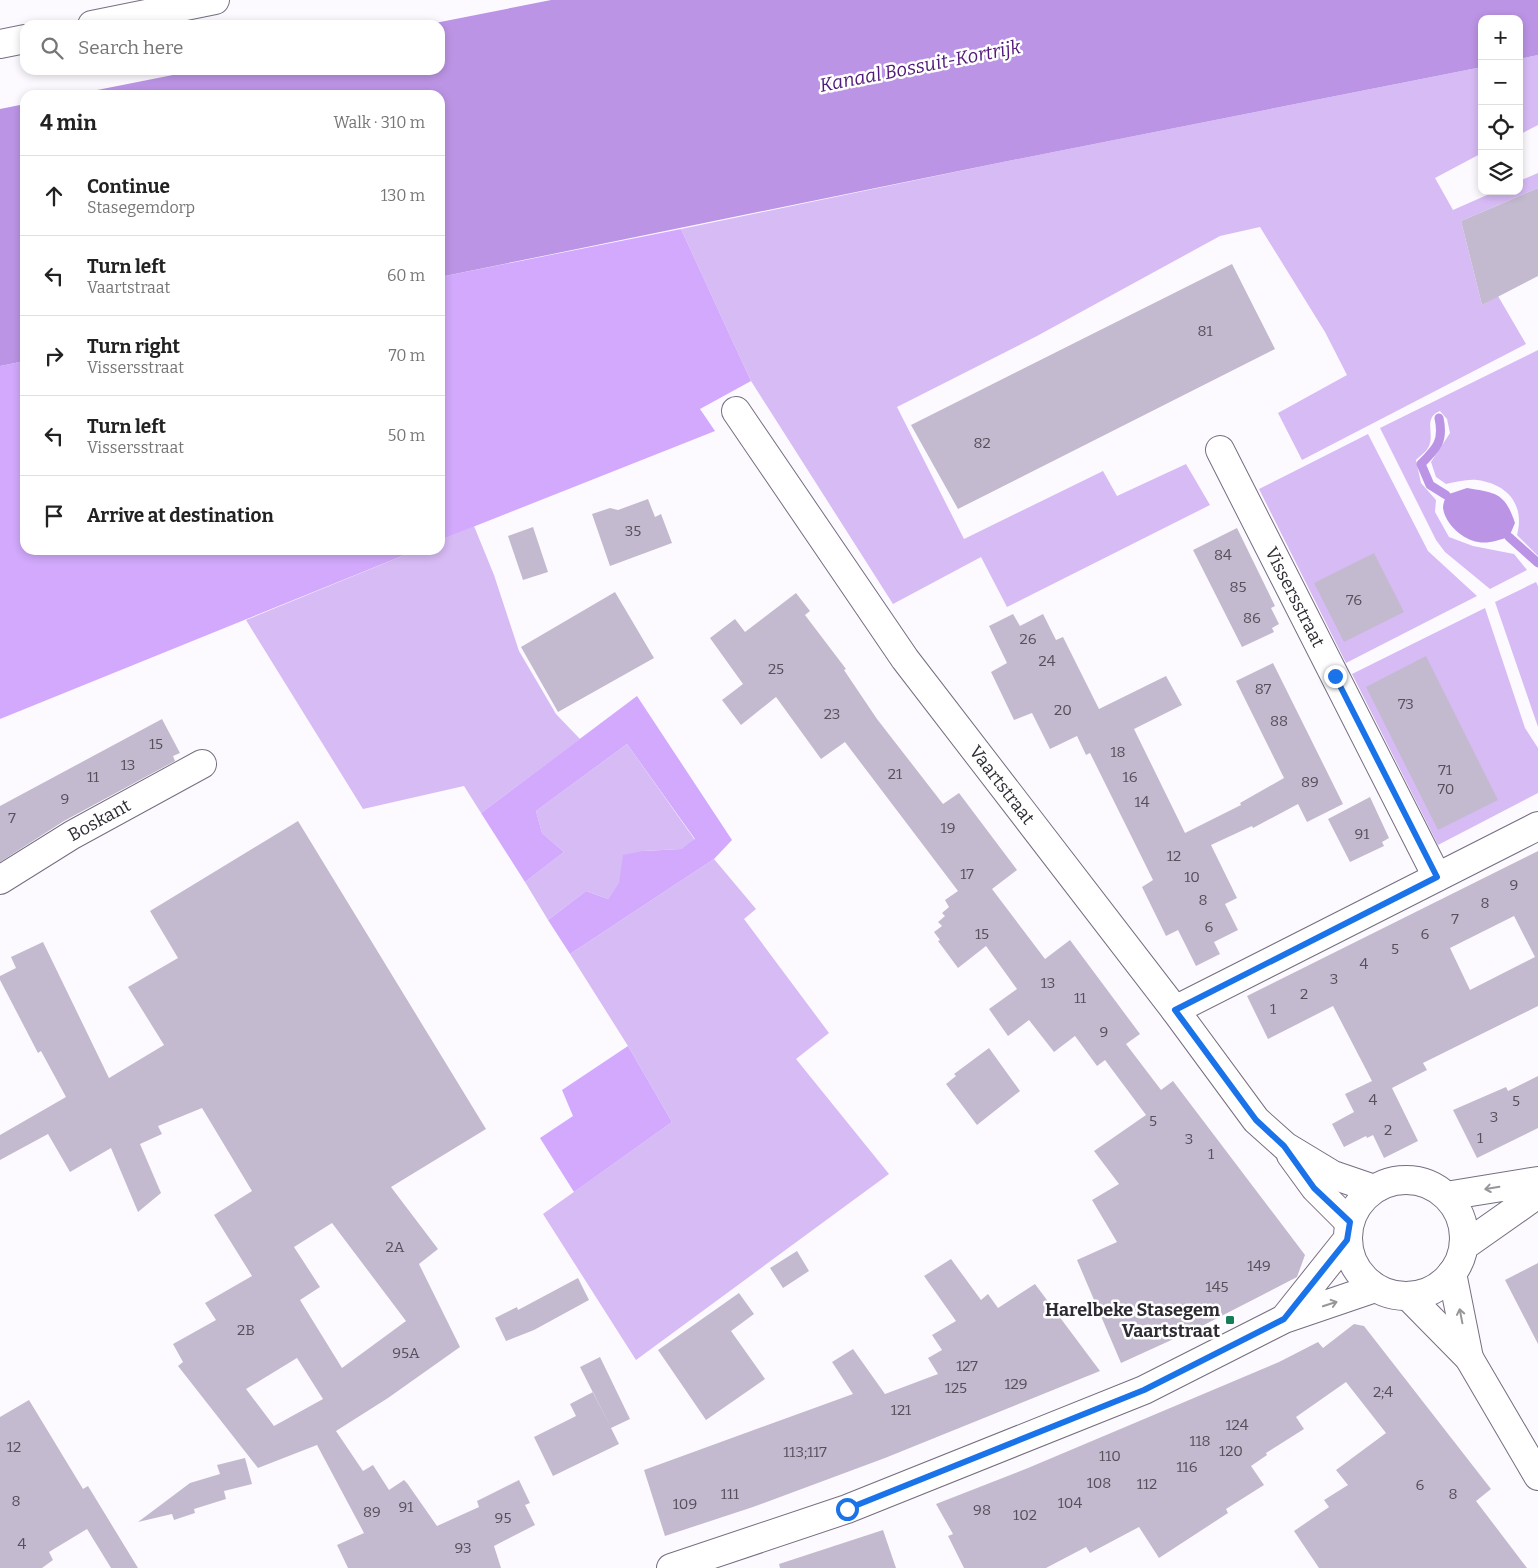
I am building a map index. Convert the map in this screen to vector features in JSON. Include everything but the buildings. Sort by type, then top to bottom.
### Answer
[{"type":"street","points":[[117,20],[215,0]]},
{"type":"street","points":[[0,44],[20,40]]},
{"type":"street","name":"Vaartstraat","points":[[736,411],[905,659],[1175,1010],[1256,1120],[1284,1146],[1348,1231]]},
{"type":"street","name":"Vissersstraat","points":[[1220,450],[1437,877]]},
{"type":"street","name":"Boskant","points":[[0,880],[72,835],[202,764]]},
{"type":"street","points":[[1175,1010],[1538,826]]},
{"type":"street","name":"Vaartstraat","points":[[1284,1146],[1333,1175],[1374,1189]]},
{"type":"street","points":[[1284,1319],[1348,1231],[1363,1198],[1374,1189],[1392,1182],[1411,1180],[1430,1185],[1446,1196],[1457,1210],[1463,1228],[1464,1246],[1460,1260],[1441,1285],[1426,1293],[1409,1296],[1392,1295],[1376,1288],[1361,1276],[1351,1259],[1348,1231]]},
{"type":"street","points":[[1446,1196],[1538,1181]]},
{"type":"street","points":[[1464,1246],[1538,1194]]},
{"type":"street","points":[[1452,1273],[1469,1358]]},
{"type":"street","points":[[670,1568],[847,1509],[1144,1390],[1284,1319],[1376,1288]]},
{"type":"street","points":[[1409,1296],[1469,1358],[1538,1476]]},
{"type":"shaded area","points":[[1538,55],[1538,125],[1523,133],[1523,60],[1523,58]]},
{"type":"shaded area","points":[[1478,68],[1478,155],[1435,178],[1453,210],[1487,195],[1522,195],[1461,221],[1482,305],[1498,296],[1526,344],[1302,460],[1278,413],[1347,375],[1325,332],[1260,227],[1220,236],[1037,336],[897,407],[964,539],[1103,471],[1117,496],[1186,464],[1210,505],[1007,607],[981,557],[893,604],[751,381],[681,229],[998,163]]},
{"type":"shaded area","points":[[1538,173],[1538,188],[1523,194],[1523,179]]},
{"type":"shaded area","points":[[681,229],[751,381],[700,409],[715,431],[445,538],[445,276]]},
{"type":"shaded area","points":[[1538,350],[1538,556],[1517,535],[1519,524],[1516,505],[1505,491],[1488,482],[1465,480],[1446,484],[1436,477],[1431,462],[1450,433],[1447,419],[1440,411],[1435,414],[1430,422],[1431,438],[1428,448],[1416,460],[1421,483],[1436,500],[1435,512],[1449,537],[1473,546],[1514,554],[1527,570],[1490,589],[1445,552],[1436,540],[1380,428]]},
{"type":"shaded area","points":[[20,362],[20,555],[405,555],[0,719],[0,366]]},
{"type":"shaded area","points":[[1368,434],[1428,551],[1477,596],[1346,663],[1259,489]]},
{"type":"shaded area","points":[[474,526],[494,575],[519,651],[556,714],[580,739],[481,813],[464,786],[363,809],[246,620],[405,555],[445,555],[445,538]]},
{"type":"shaded area","points":[[1536,582],[1538,586],[1538,727],[1495,602]]},
{"type":"shaded area","points":[[1485,608],[1525,728],[1538,748],[1538,793],[1438,845],[1352,674]]},
{"type":"shaded area","points":[[637,696],[732,840],[714,859],[570,954],[548,920],[586,891],[608,899],[619,883],[623,855],[643,851],[681,849],[695,839],[627,744],[536,811],[542,833],[564,852],[525,882],[481,813]]},
{"type":"shaded area","points":[[627,744],[695,840],[681,849],[643,851],[608,899],[586,891],[548,920],[525,882],[564,852],[542,833],[536,811]]},
{"type":"shaded area","points":[[714,859],[756,909],[744,919],[829,1033],[796,1059],[889,1174],[636,1360],[543,1214],[672,1122],[628,1046],[570,954]]},
{"type":"shaded area","points":[[628,1046],[672,1122],[574,1192],[540,1138],[573,1116],[562,1090]]},
{"type":"water","name":"Kanaal Bossuit-Kortrijk","points":[[551,0],[1538,0],[1538,55],[1523,58],[1523,15],[1478,15],[1478,68],[445,276],[445,90],[97,90],[173,75],[445,75],[445,21]]},
{"type":"water","points":[[20,105],[20,362],[0,366],[0,109]]},
{"type":"water","points":[[1467,488],[1493,493],[1503,500],[1508,506],[1515,523],[1509,537],[1490,542],[1478,542],[1466,538],[1455,530],[1444,513],[1443,507],[1446,495]]},
{"type":"waterway","points":[[1439,418],[1441,433],[1438,444],[1421,464],[1430,485],[1446,495]]},
{"type":"waterway","points":[[1509,537],[1538,563]]},
{"type":"place","name":"Harelbeke Stasegem Vaartstraat","points":[[1230,1320]]},
{"type":"route","points":[[847,1509],[1144,1390],[1284,1319],[1347,1240],[1350,1222],[1314,1188],[1284,1146],[1256,1120],[1175,1010],[1437,877],[1335,676]]}]
